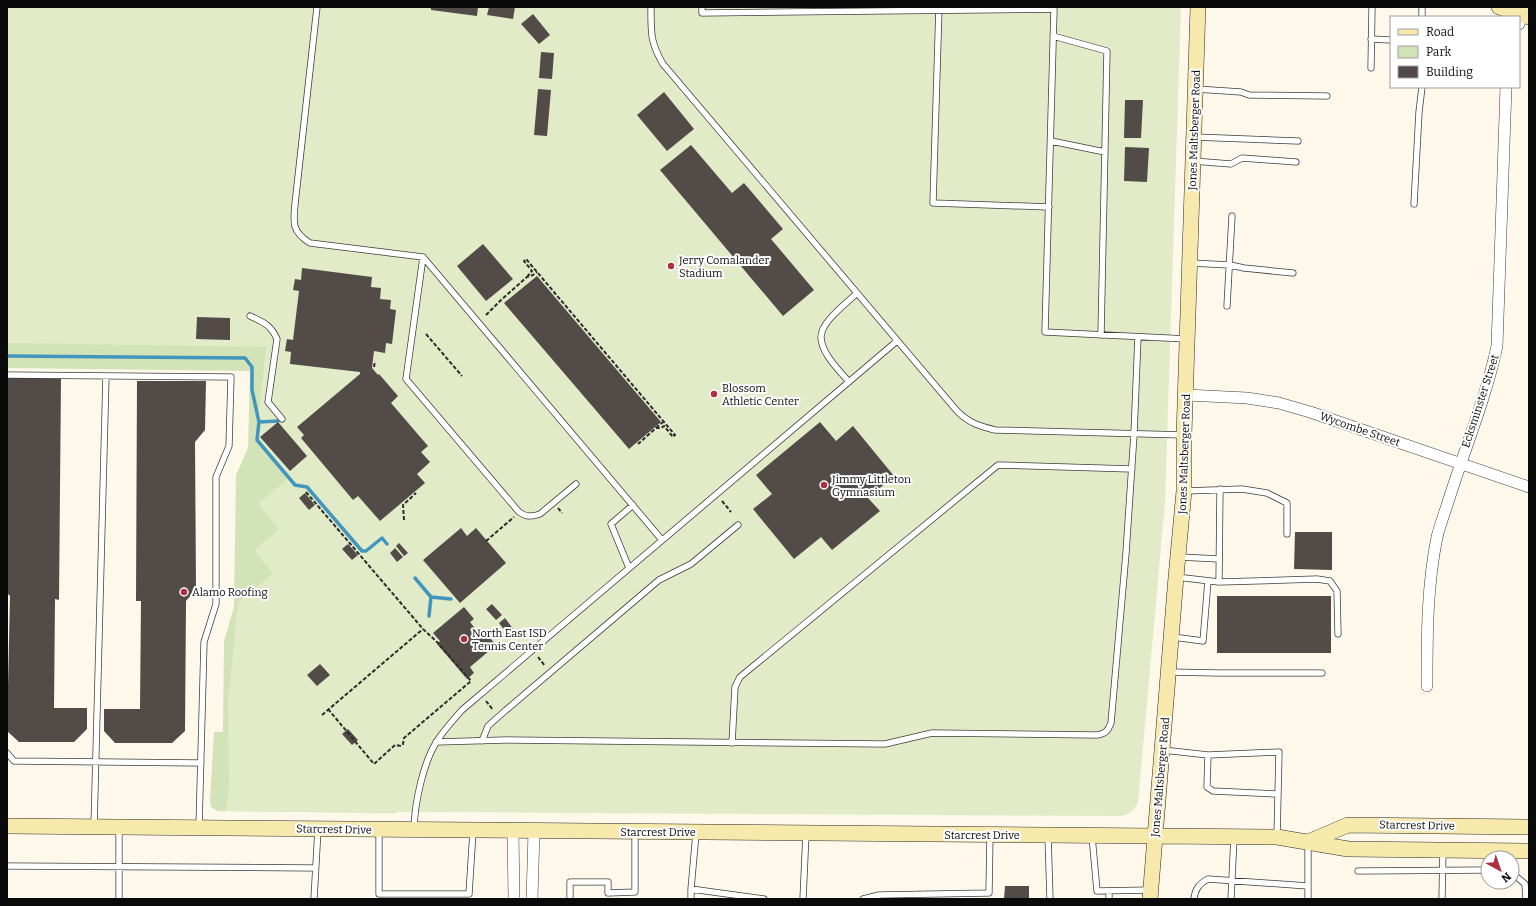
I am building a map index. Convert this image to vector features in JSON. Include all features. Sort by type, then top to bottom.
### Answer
[{"type":"main road","name":"Jones Maltsberger Road","points":[[1151,894],[1184,491],[1184,435],[1198,7]]},
{"type":"main road","points":[[1499,7],[1523,16]]},
{"type":"main road","name":"Starcrest Drive","points":[[1308,842],[1348,825],[1529,827]]},
{"type":"main road","name":"Starcrest Drive","points":[[7,826],[1277,837],[1348,849],[1529,851]]},
{"type":"street","name":"Ecksminster Street","points":[[1426,686],[1430,581],[1438,536],[1460,463],[1492,369],[1498,346],[1506,88]]},
{"type":"street","name":"Wycombe Street","points":[[1186,395],[1247,398],[1279,403],[1310,412],[1529,487]]},
{"type":"street","points":[[513,831],[514,899]]},
{"type":"street","points":[[532,899],[534,831]]},
{"type":"lane","points":[[317,7],[295,204],[295,229],[302,238],[310,243],[423,257],[662,540]]},
{"type":"lane","points":[[651,7],[652,40],[655,51],[663,64],[897,341],[957,411],[967,420],[981,427],[995,430],[1184,435]]},
{"type":"lane","points":[[702,7],[702,13],[939,9],[1054,10],[1045,332],[1187,339]]},
{"type":"lane","points":[[1371,68],[1372,7]]},
{"type":"lane","points":[[939,9],[933,203],[1049,207]]},
{"type":"lane","points":[[1053,36],[1107,51],[1101,335]]},
{"type":"lane","points":[[1371,39],[1390,40]]},
{"type":"lane","points":[[1414,204],[1419,112],[1422,88]]},
{"type":"lane","points":[[1196,89],[1241,92],[1249,95],[1327,96]]},
{"type":"lane","points":[[1194,137],[1298,141]]},
{"type":"lane","points":[[1050,141],[1105,152]]},
{"type":"lane","points":[[1193,161],[1230,164],[1242,158],[1296,162]]},
{"type":"lane","points":[[1227,306],[1232,216]]},
{"type":"lane","points":[[423,257],[406,379],[519,512],[525,516],[533,517],[540,514],[576,484]]},
{"type":"lane","points":[[1190,263],[1230,265],[1244,268],[1293,272]]},
{"type":"lane","points":[[849,382],[829,356],[821,338],[822,331],[834,314],[857,293]]},
{"type":"lane","points":[[250,316],[267,324],[273,331],[276,339],[268,402],[282,419]]},
{"type":"lane","points":[[436,742],[482,741],[885,744],[932,733],[1104,734],[1108,731],[1111,723],[1126,554],[1134,434],[1138,336]]},
{"type":"lane","points":[[414,830],[415,810],[428,760],[436,742],[462,710],[897,341]]},
{"type":"lane","points":[[7,375],[231,377],[229,446],[216,477],[216,604],[204,642],[199,828]]},
{"type":"lane","points":[[94,827],[106,376]]},
{"type":"lane","points":[[732,743],[735,687],[740,677],[998,465],[1132,469]]},
{"type":"lane","points":[[1219,582],[1220,489]]},
{"type":"lane","points":[[1184,491],[1242,489],[1267,494],[1287,504],[1287,534]]},
{"type":"lane","points":[[629,568],[611,524],[633,505]]},
{"type":"lane","points":[[482,741],[488,726],[659,580],[691,564],[738,525]]},
{"type":"lane","points":[[1178,557],[1219,559]]},
{"type":"lane","points":[[1176,577],[1219,582],[1317,579],[1330,581],[1337,591],[1338,634]]},
{"type":"lane","points":[[1171,636],[1203,641],[1208,581]]},
{"type":"lane","points":[[1168,672],[1322,673]]},
{"type":"lane","points":[[1162,750],[1208,755],[1279,752],[1277,837]]},
{"type":"lane","points":[[7,753],[14,761],[201,763]]},
{"type":"lane","points":[[1208,755],[1207,787],[1213,791],[1278,794]]},
{"type":"lane","points":[[119,899],[120,827]]},
{"type":"lane","points":[[314,899],[318,829]]},
{"type":"lane","points":[[379,830],[379,897],[469,894],[473,830]]},
{"type":"lane","points":[[570,899],[570,882],[608,882],[608,896],[635,892],[635,832]]},
{"type":"lane","points":[[691,899],[696,832]]},
{"type":"lane","points":[[803,899],[806,833]]},
{"type":"lane","points":[[863,899],[879,895],[899,897],[989,896],[990,835]]},
{"type":"lane","points":[[1048,836],[1050,899]]},
{"type":"lane","points":[[1092,836],[1097,891],[1151,894]]},
{"type":"lane","points":[[1231,899],[1234,837]]},
{"type":"lane","points":[[1308,842],[1308,899]]},
{"type":"lane","points":[[1442,899],[1444,850]]},
{"type":"lane","points":[[7,866],[315,868]]},
{"type":"lane","points":[[1358,871],[1480,870]]},
{"type":"lane","points":[[1194,899],[1194,893],[1199,884],[1208,879],[1232,882],[1308,886]]},
{"type":"lane","points":[[1520,880],[1525,884],[1526,899]]},
{"type":"lane","points":[[691,889],[764,899]]},
{"type":"lane","points":[[1109,891],[1109,899]]},
{"type":"path","points":[[486,315],[532,271],[524,261],[526,259],[675,435],[673,437],[664,426],[661,428],[656,428]]},
{"type":"path","points":[[527,277],[537,272]]},
{"type":"path","points":[[426,334],[462,376]]},
{"type":"path","points":[[374,367],[375,361]]},
{"type":"path","points":[[638,444],[664,421]]},
{"type":"path","points":[[306,492],[423,629],[438,643],[471,681],[404,738],[404,744],[401,746],[395,746],[374,764],[328,709]]},
{"type":"path","points":[[404,520],[403,505],[416,493]]},
{"type":"path","points":[[722,501],[731,512]]},
{"type":"path","points":[[486,540],[519,512]]},
{"type":"path","points":[[322,715],[423,629]]},
{"type":"path","points":[[538,657],[547,668]]},
{"type":"path","points":[[486,702],[495,712]]},
{"type":"green space","name":"Blossom Athletic Center","points":[[7,7],[1181,7],[1165,502],[1138,803],[1132,811],[1123,816],[226,811],[229,784],[228,700],[238,603],[273,573],[254,550],[279,529],[258,504],[287,479],[256,441],[266,347],[7,343]]},
{"type":"green space","points":[[268,337],[256,441],[288,479],[274,573],[399,810],[395,813],[218,811],[211,807],[214,732],[223,732],[224,641],[234,607],[236,475],[248,448],[250,371],[7,368],[7,342]]},
{"type":"building","points":[[431,7],[478,7],[477,16],[431,10]]},
{"type":"building","points":[[489,7],[515,7],[513,19],[487,15]]},
{"type":"building","points":[[533,14],[550,35],[539,44],[521,24]]},
{"type":"building","points":[[541,52],[554,53],[552,79],[539,78]]},
{"type":"building","points":[[538,89],[551,90],[547,136],[534,135]]},
{"type":"building","points":[[664,92],[694,129],[667,151],[637,115]]},
{"type":"building","points":[[1125,100],[1143,100],[1141,138],[1124,138]]},
{"type":"building","points":[[691,145],[732,193],[744,183],[783,229],[771,239],[814,290],[783,316],[660,170]]},
{"type":"building","points":[[1125,147],[1149,148],[1147,182],[1124,181]]},
{"type":"building","points":[[483,244],[513,279],[486,301],[457,266]]},
{"type":"building","points":[[302,268],[372,277],[371,287],[381,288],[380,299],[391,300],[390,309],[396,310],[392,344],[386,343],[385,353],[374,351],[372,368],[398,396],[391,403],[428,446],[421,452],[430,462],[417,474],[425,483],[380,521],[358,496],[353,500],[301,438],[304,435],[297,427],[360,374],[360,372],[290,364],[291,352],[285,351],[287,339],[293,340],[299,291],[293,290],[295,279],[301,280]]},
{"type":"building","points":[[537,276],[661,422],[629,449],[504,303]]},
{"type":"building","points":[[197,317],[230,318],[230,340],[196,339]]},
{"type":"building","points":[[7,378],[61,378],[59,600],[55,599],[54,708],[87,708],[87,729],[74,742],[19,742],[7,731],[10,596],[7,593]]},
{"type":"building","points":[[137,381],[206,381],[205,430],[195,442],[196,589],[186,601],[185,731],[172,743],[115,743],[104,731],[104,709],[140,709],[141,601],[136,601]]},
{"type":"building","points":[[278,422],[307,456],[290,471],[260,437]]},
{"type":"building","name":"Jimmy Littleton Gymnasium","points":[[820,422],[836,441],[853,426],[894,476],[868,498],[880,511],[832,550],[821,537],[794,559],[753,509],[772,494],[756,475]]},
{"type":"building","points":[[305,493],[315,505],[309,510],[299,498]]},
{"type":"building","points":[[461,528],[467,536],[476,528],[506,563],[460,603],[423,560]]},
{"type":"building","points":[[1295,532],[1332,532],[1332,570],[1294,569]]},
{"type":"building","points":[[399,543],[408,553],[404,556],[396,546]]},
{"type":"building","points":[[348,544],[358,555],[352,560],[342,549]]},
{"type":"building","points":[[395,548],[403,557],[397,562],[390,553]]},
{"type":"building","points":[[1217,596],[1331,596],[1331,653],[1217,653]]},
{"type":"building","points":[[492,604],[502,615],[496,620],[486,609]]},
{"type":"building","name":"North East ISD Tennis Center","points":[[464,607],[474,619],[470,622],[481,636],[485,632],[496,645],[470,667],[474,673],[467,679],[437,644],[440,641],[433,633]]},
{"type":"building","points":[[505,618],[514,630],[508,635],[499,623]]},
{"type":"building","points":[[320,664],[330,675],[317,686],[307,675]]},
{"type":"building","points":[[348,729],[358,740],[352,745],[342,734]]},
{"type":"building","points":[[1005,886],[1029,886],[1029,899],[1004,899]]},
{"type":"waterway","points":[[7,356],[245,358],[252,367],[252,390],[259,422],[257,440],[295,485],[307,487],[362,551],[366,551],[382,538],[387,544]]},
{"type":"waterway","points":[[259,422],[278,421]]},
{"type":"waterway","points":[[415,578],[431,597],[451,599]]},
{"type":"waterway","points":[[429,616],[431,597]]},
{"type":"place","name":"Jerry Comalander Stadium","points":[[671,266]]},
{"type":"place","name":"Blossom Athletic Center","points":[[714,394]]},
{"type":"place","name":"Jimmy Littleton Gymnasium","points":[[824,485]]},
{"type":"place","name":"Alamo Roofing","points":[[184,592]]},
{"type":"place","name":"North East ISD Tennis Center","points":[[464,639]]}]
